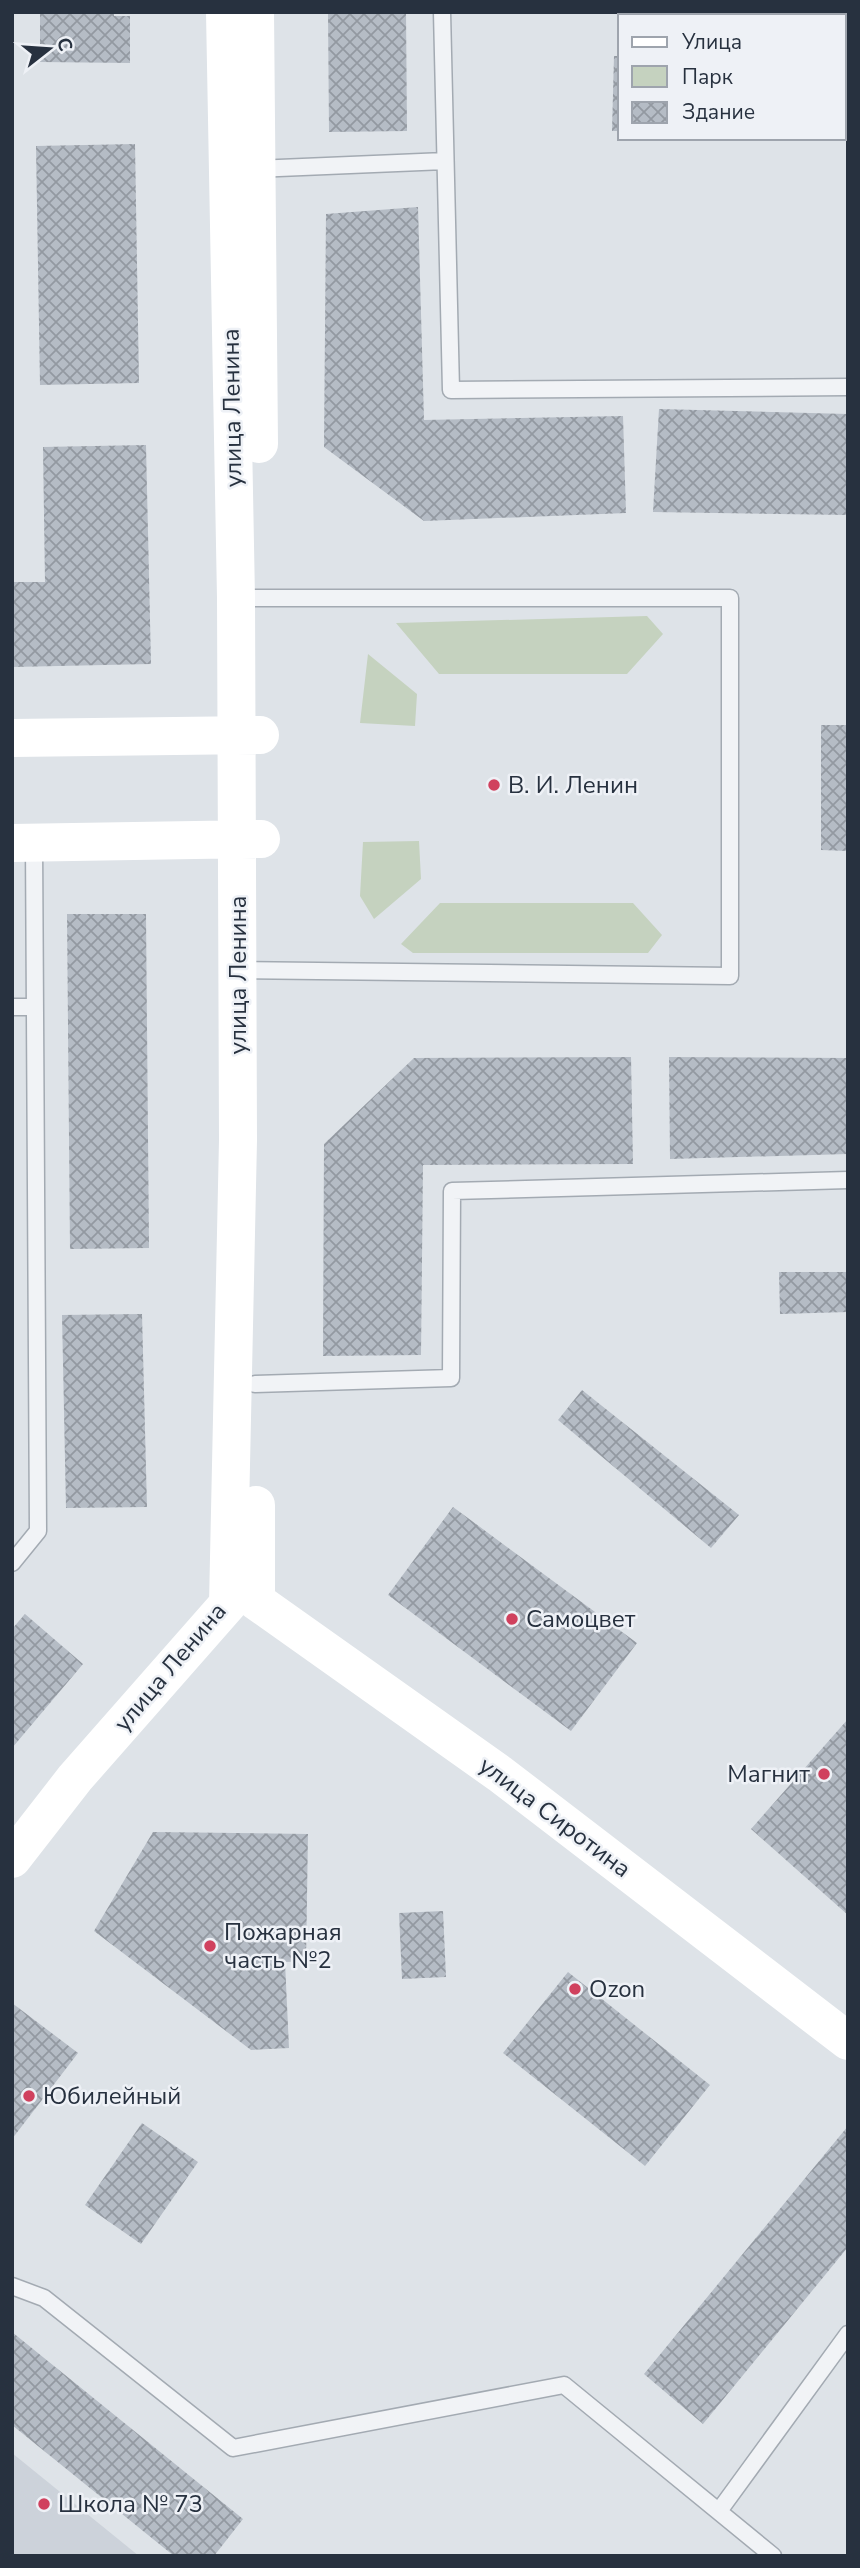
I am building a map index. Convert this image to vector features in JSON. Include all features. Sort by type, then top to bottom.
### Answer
[{"type":"main road","name":"улица Ленина","points":[[12,1860],[75,1778],[242,1602],[238,1140],[249,970],[248,598],[242,170],[225,12]]},
{"type":"main road","points":[[242,170],[255,12]]},
{"type":"main road","points":[[12,738],[248,735]]},
{"type":"main road","points":[[23,843],[249,839]]},
{"type":"main road","points":[[242,1602],[255,1384],[249,970]]},
{"type":"main road","name":"улица Сиротина","points":[[242,1602],[500,1774],[848,2041]]},
{"type":"lane","points":[[442,12],[451,390],[848,387]]},
{"type":"lane","points":[[242,170],[445,161]]},
{"type":"lane","points":[[248,598],[730,598],[730,976],[249,970]]},
{"type":"lane","points":[[12,1563],[38,1531],[36,1007],[23,843]]},
{"type":"lane","points":[[12,1007],[36,1007]]},
{"type":"lane","points":[[255,1384],[451,1378],[452,1191],[848,1180]]},
{"type":"lane","points":[[12,2286],[44,2298],[233,2448],[564,2385],[773,2556]]},
{"type":"lane","points":[[719,2511],[848,2334]]},
{"type":"shaded area","name":"Школа № 73","points":[[12,2453],[139,2556],[12,2556]]},
{"type":"green space","points":[[647,616],[663,634],[627,674],[439,674],[396,623]]},
{"type":"green space","points":[[368,654],[417,694],[415,726],[360,723]]},
{"type":"green space","points":[[419,841],[421,879],[374,919],[360,896],[363,842]]},
{"type":"green space","points":[[440,903],[633,903],[662,935],[648,953],[413,953],[401,944]]},
{"type":"building","points":[[40,12],[114,12],[114,16],[130,16],[130,63],[40,62]]},
{"type":"building","points":[[328,12],[406,12],[407,131],[329,132]]},
{"type":"building","points":[[614,56],[618,56],[618,131],[612,131]]},
{"type":"building","points":[[135,144],[139,383],[40,385],[36,146]]},
{"type":"building","points":[[418,207],[424,420],[623,416],[626,513],[424,521],[324,447],[326,214]]},
{"type":"building","points":[[659,409],[848,414],[848,515],[653,512]]},
{"type":"building","points":[[146,445],[151,664],[12,667],[12,582],[45,582],[43,447]]},
{"type":"building","points":[[821,725],[848,725],[848,851],[821,850]]},
{"type":"building","points":[[67,914],[146,914],[149,1248],[70,1249]]},
{"type":"building","points":[[631,1057],[633,1164],[423,1165],[421,1355],[323,1356],[324,1144],[414,1058]]},
{"type":"building","points":[[669,1057],[848,1058],[848,1154],[670,1159]]},
{"type":"building","points":[[779,1272],[848,1272],[848,1312],[780,1314]]},
{"type":"building","points":[[142,1314],[147,1507],[66,1508],[62,1315]]},
{"type":"building","points":[[582,1390],[739,1515],[711,1548],[558,1420]]},
{"type":"building","name":"Самоцвет","points":[[453,1507],[637,1643],[571,1731],[388,1595]]},
{"type":"building","points":[[25,1614],[83,1664],[12,1748],[12,1629]]},
{"type":"building","name":"Магнит","points":[[848,1719],[848,1915],[751,1829]]},
{"type":"building","name":"Пожарная часть №2","points":[[153,1832],[308,1834],[306,1961],[285,1962],[289,2048],[251,2050],[94,1931]]},
{"type":"building","points":[[443,1911],[446,1977],[402,1979],[399,1913]]},
{"type":"building","points":[[568,1972],[710,2085],[645,2166],[503,2053]]},
{"type":"building","name":"Юбилейный","points":[[12,2003],[78,2053],[12,2139]]},
{"type":"building","points":[[142,2123],[198,2162],[141,2244],[85,2205]]},
{"type":"building","points":[[848,2126],[848,2247],[703,2424],[644,2374]]},
{"type":"building","points":[[12,2332],[243,2519],[214,2556],[174,2556],[12,2425]]},
{"type":"place","name":"В. И. Ленин","points":[[494,785]]},
{"type":"place","name":"Самоцвет","points":[[512,1619]]},
{"type":"place","name":"Магнит","points":[[824,1774]]},
{"type":"place","name":"Пожарная часть №2","points":[[210,1946]]},
{"type":"place","name":"Ozon","points":[[575,1989]]},
{"type":"place","name":"Юбилейный","points":[[29,2096]]},
{"type":"place","name":"Школа № 73","points":[[44,2504]]}]
